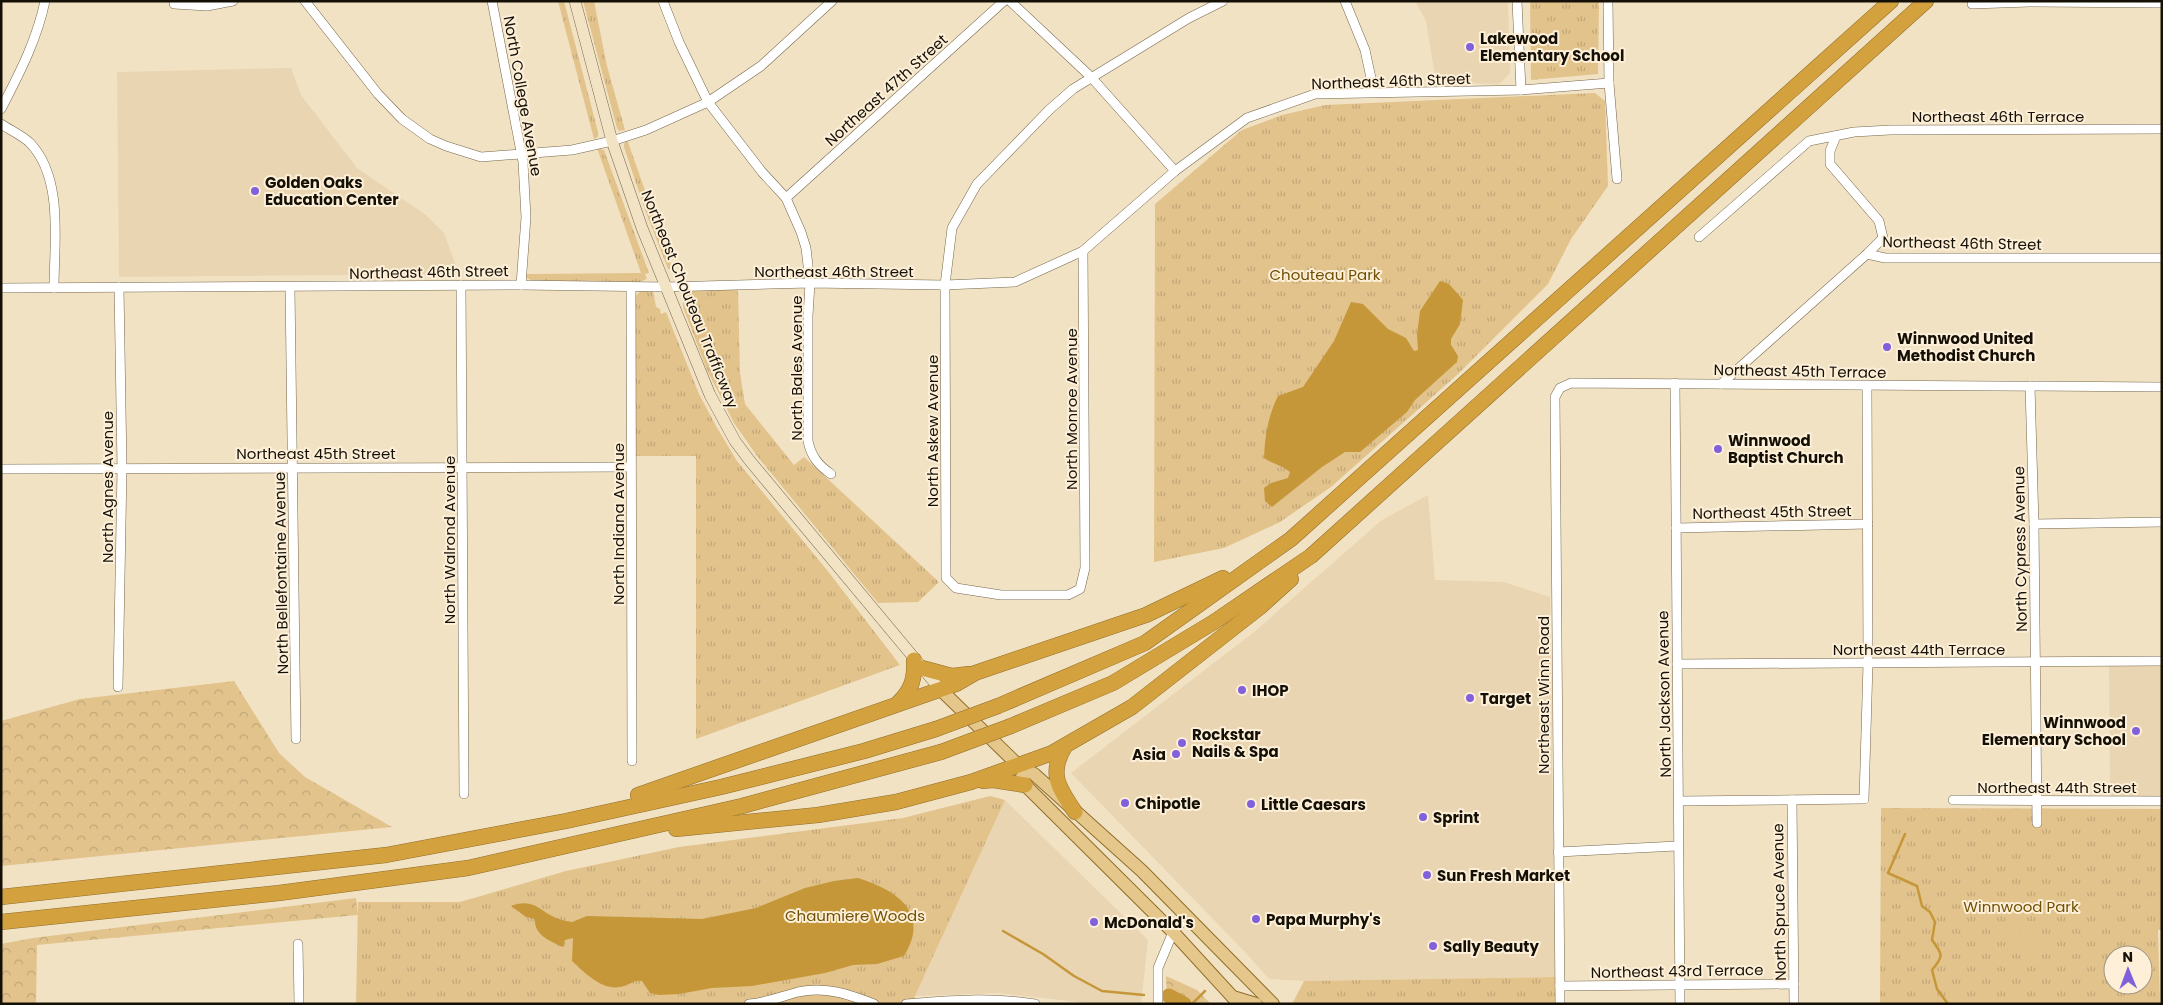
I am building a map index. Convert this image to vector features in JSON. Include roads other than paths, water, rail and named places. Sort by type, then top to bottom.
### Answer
[{"type":"highway","points":[[1,897],[386,855],[566,821],[721,787],[864,751],[936,729],[998,706],[1145,642],[1291,539],[1891,1]]},
{"type":"highway","points":[[1,922],[279,893],[468,868],[742,806],[941,752],[1011,726],[1113,683],[1214,622],[1311,556],[1926,1]]},
{"type":"highway","points":[[566,821],[940,690],[975,673],[1168,606],[1235,572],[1260,554],[1291,539]]},
{"type":"highway","points":[[605,836],[858,809],[925,795],[971,782],[1052,753],[1132,707],[1186,666],[1260,607],[1302,569],[1311,556]]},
{"type":"highway","points":[[895,706],[905,696],[912,684],[918,664],[952,676],[975,673]]},
{"type":"highway","points":[[1065,746],[1056,767],[1056,778],[1062,792],[1075,812]]},
{"type":"highway","points":[[971,782],[993,780],[1025,785]]},
{"type":"main road","name":"Northeast Chouteau Trafficway","points":[[575,1],[590,64],[612,141],[642,228],[710,395],[750,462],[940,690]]},
{"type":"main road","points":[[940,690],[1018,765],[1034,774],[1142,871],[1274,1004]]},
{"type":"main road","points":[[1018,765],[1025,785],[1173,932],[1236,1000],[1256,1004]]},
{"type":"street","points":[[1,109],[19,76],[32,44],[45,1]]},
{"type":"street","points":[[174,4],[207,6],[233,1]]},
{"type":"street","points":[[305,1],[378,94],[402,119],[416,130],[446,146],[468,154],[481,156],[572,150],[612,141],[646,130],[708,102],[761,66],[832,1]]},
{"type":"street","name":"North College Avenue","points":[[492,1],[522,153],[526,216],[521,285]]},
{"type":"street","name":"North Bales Avenue","points":[[663,1],[679,42],[708,102],[756,164],[786,198],[804,240],[810,283],[808,316],[808,440],[814,458],[831,474]]},
{"type":"street","name":"Northeast 47th Street","points":[[786,198],[1004,1]]},
{"type":"street","points":[[1010,1],[1091,78],[1175,171]]},
{"type":"street","points":[[945,285],[952,228],[977,184],[1049,110],[1073,89],[1189,18],[1223,1]]},
{"type":"street","points":[[1345,1],[1365,50],[1374,92]]},
{"type":"street","points":[[1517,1],[1521,90]]},
{"type":"street","points":[[1608,1],[1609,83],[1617,179]]},
{"type":"street","points":[[1972,4],[2030,2],[2162,3]]},
{"type":"street","name":"Northeast 46th Street","points":[[1,288],[290,288],[461,285],[666,287],[810,283],[945,285],[1015,282],[1083,251],[1175,171],[1247,118],[1315,94],[1521,90],[1609,83]]},
{"type":"street","points":[[1,124],[30,143],[49,173],[54,225],[54,288]]},
{"type":"street","name":"Northeast 46th Terrace","points":[[1699,237],[1809,141],[1854,132],[1890,130],[2162,129]]},
{"type":"street","points":[[1836,136],[1831,146],[1830,164],[1882,226],[1883,238],[1867,254]]},
{"type":"street","name":"North Monroe Avenue","points":[[946,578],[956,588],[992,594],[1068,595],[1080,589],[1085,568],[1083,251]]},
{"type":"street","name":"Northeast 46th Street","points":[[1721,384],[1867,254],[1885,258],[2162,258]]},
{"type":"street","name":"North Walrond Avenue","points":[[461,285],[464,794]]},
{"type":"street","name":"North Askew Avenue","points":[[945,285],[946,578]]},
{"type":"street","name":"North Agnes Avenue","points":[[118,287],[122,468],[118,687]]},
{"type":"street","name":"North Indiana Avenue","points":[[631,287],[632,761]]},
{"type":"street","name":"North Bellefontaine Avenue","points":[[290,288],[296,739]]},
{"type":"street","name":"Northeast 45th Terrace","points":[[1560,388],[1571,382],[2162,387]]},
{"type":"street","name":"North Jackson Avenue","points":[[1675,383],[1679,801],[1677,846],[1680,1004]]},
{"type":"street","points":[[1679,801],[1864,799],[1868,664],[1867,386]]},
{"type":"street","name":"North Cypress Avenue","points":[[2030,386],[2034,524],[2037,823]]},
{"type":"street","name":"Northeast Winn Road","points":[[1560,388],[1555,397],[1560,1004]]},
{"type":"street","name":"Northeast 45th Street","points":[[1,468],[631,466]]},
{"type":"street","points":[[2034,524],[2162,522]]},
{"type":"street","name":"Northeast 45th Street","points":[[1676,528],[1868,524]]},
{"type":"street","name":"Northeast 44th Terrace","points":[[1677,664],[2162,661]]},
{"type":"street","name":"North Spruce Avenue","points":[[1792,800],[1794,1004]]},
{"type":"street","name":"Northeast 44th Street","points":[[1952,800],[2162,801]]},
{"type":"street","points":[[1558,852],[1677,846]]},
{"type":"street","points":[[1158,1004],[1158,968],[1173,932],[1187,916]]},
{"type":"street","points":[[298,944],[299,1004]]},
{"type":"street","name":"Northeast 43rd Terrace","points":[[1560,986],[1794,984]]},
{"type":"street","points":[[749,1004],[768,1002],[797,993],[824,990],[850,994],[874,1004]]},
{"type":"street","points":[[906,1004],[1008,999],[1035,1004]]},
{"type":"waterway","points":[[1905,834],[1888,873],[1917,886],[1922,906],[1930,912],[1935,922],[1932,940],[1941,955],[1939,962],[1932,970],[1937,989],[1948,1004]]},
{"type":"waterway","points":[[1003,931],[1043,954],[1074,976],[1102,991],[1144,995]]},
{"type":"waterway","points":[[1192,1004],[1205,991]]},
{"type":"waterway","points":[[1169,996],[1184,1004]]},
{"type":"place","name":"Lakewood Elementary School","points":[[1470,47]]},
{"type":"place","name":"Golden Oaks Education Center","points":[[255,191]]},
{"type":"place","name":"Winnwood United Methodist Church","points":[[1887,347]]},
{"type":"place","name":"Winnwood Baptist Church","points":[[1718,449]]},
{"type":"place","name":"IHOP","points":[[1242,690]]},
{"type":"place","name":"Target","points":[[1470,698]]},
{"type":"place","name":"Winnwood Elementary School","points":[[2136,731]]},
{"type":"place","name":"Rockstar Nails & Spa","points":[[1182,743]]},
{"type":"place","name":"Asia","points":[[1176,754]]},
{"type":"place","name":"Chipotle","points":[[1125,803]]},
{"type":"place","name":"Little Caesars","points":[[1251,804]]},
{"type":"place","name":"Sprint","points":[[1423,817]]},
{"type":"place","name":"Sun Fresh Market","points":[[1427,875]]},
{"type":"place","name":"Papa Murphy's","points":[[1256,919]]},
{"type":"place","name":"McDonald's","points":[[1094,922]]},
{"type":"place","name":"Sally Beauty","points":[[1433,946]]},
{"type":"park label","name":"Chouteau Park","points":[[1325,274]]},
{"type":"park label","name":"Winnwood Park","points":[[2021,906]]},
{"type":"park label","name":"Chaumiere Woods","points":[[855,915]]}]
